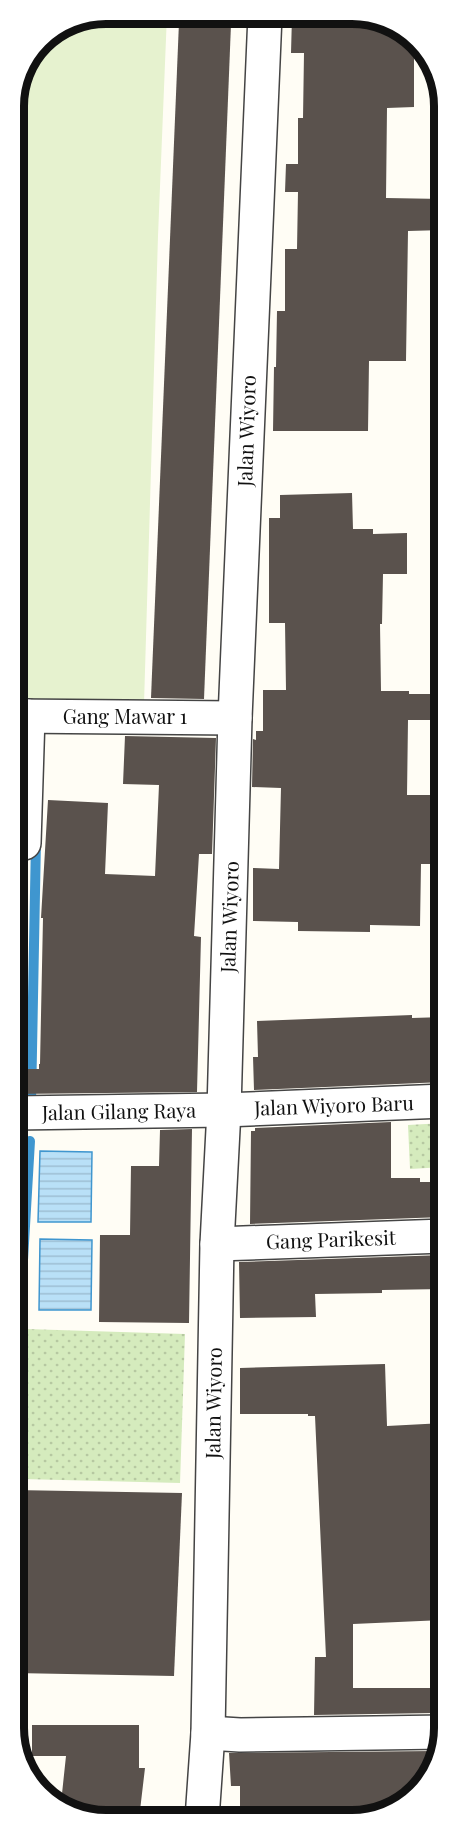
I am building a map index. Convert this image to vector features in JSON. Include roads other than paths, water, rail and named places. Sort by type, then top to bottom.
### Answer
[{"type":"street","name":"Jalan Wiyoro","points":[[203,1810],[208,1733],[217,1244],[224,1110],[235,718],[265,24]]},
{"type":"street","name":"Gang Mawar 1","points":[[24,716],[235,718]]},
{"type":"street","name":"Jalan Wiyoro Baru","points":[[224,1110],[434,1101]]},
{"type":"street","name":"Jalan Gilang Raya","points":[[24,1113],[224,1110]]},
{"type":"street","name":"Gang Parikesit","points":[[217,1244],[434,1236]]},
{"type":"street","points":[[208,1733],[240,1735],[434,1732]]},
{"type":"water","points":[[40,1151],[92,1152],[91,1222],[38,1222]]},
{"type":"water","points":[[40,1239],[92,1240],[91,1310],[39,1310]]},
{"type":"waterway","points":[[31,1103],[36,840]]},
{"type":"waterway","points":[[24,1243],[30,1141]]}]
